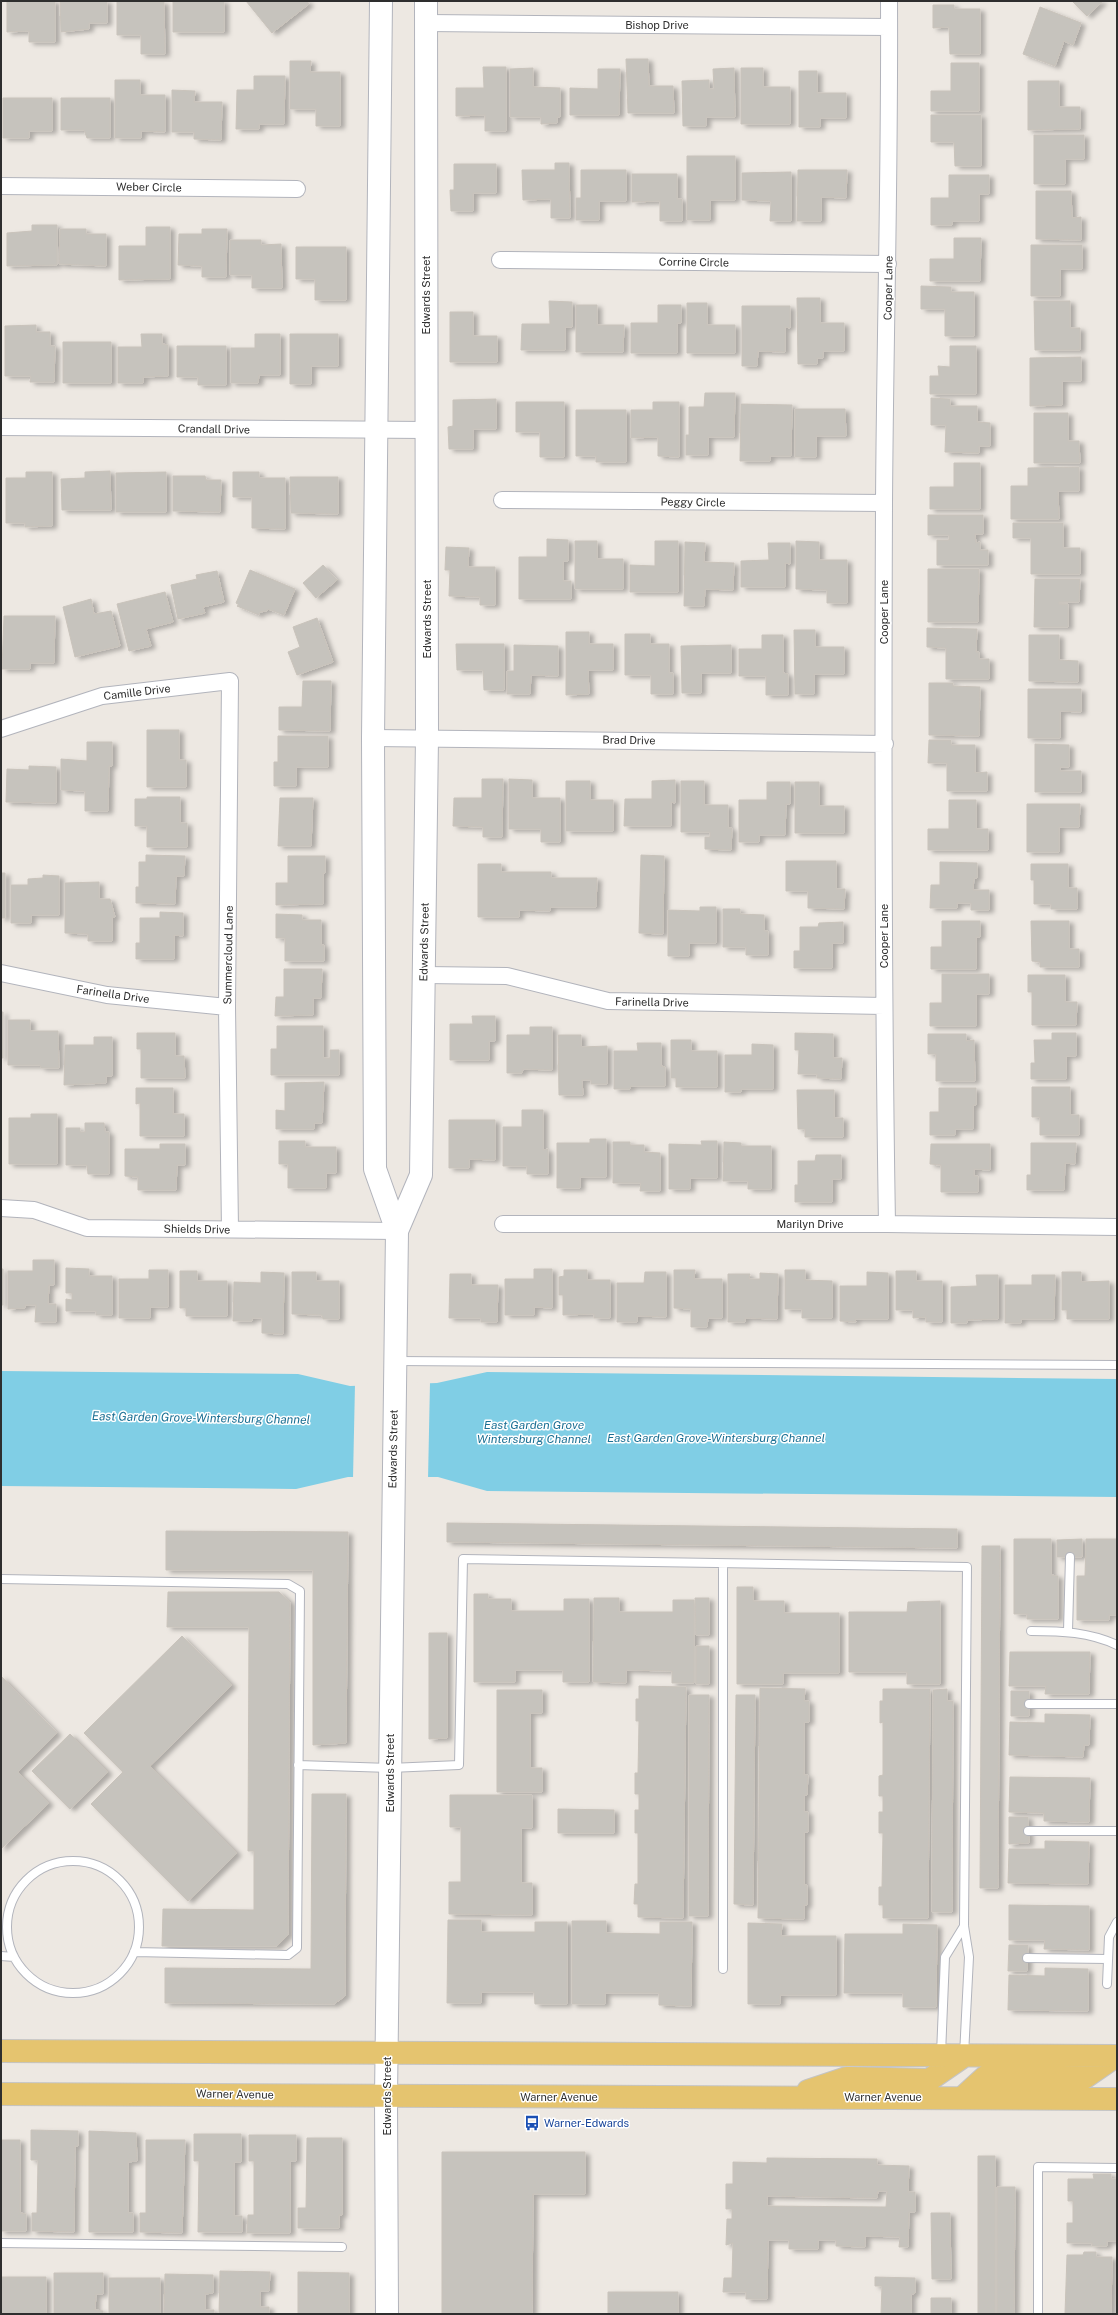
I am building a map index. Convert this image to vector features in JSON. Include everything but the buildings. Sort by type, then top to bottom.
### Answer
[{"type":"main road","name":"Edwards Street","points":[[381,1],[373,738],[376,1169],[396,1231],[386,2097],[387,2314]]},
{"type":"main road","name":"Edwards Street","points":[[396,1231],[420,1175],[427,738],[426,1]]},
{"type":"main road","points":[[1,2051],[387,2054],[676,2053],[1116,2056]]},
{"type":"main road","points":[[790,2097],[847,2078],[929,2080],[964,2056]]},
{"type":"main road","points":[[962,2098],[985,2077],[1084,2078],[1116,2056]]},
{"type":"main road","name":"Warner Avenue","points":[[1,2094],[386,2097],[1117,2099]]},
{"type":"street","name":"Cooper Lane","points":[[887,1224],[884,1006],[884,503],[888,264],[889,1]]},
{"type":"street","name":"Bishop Drive","points":[[426,23],[889,27]]},
{"type":"street","name":"Weber Circle","points":[[1,186],[297,189]]},
{"type":"street","name":"Corrine Circle","points":[[500,260],[888,264]]},
{"type":"street","name":"Crandall Drive","points":[[1,427],[426,430]]},
{"type":"street","name":"Peggy Circle","points":[[502,500],[884,503]]},
{"type":"street","name":"Camille Drive","points":[[1,729],[102,696],[230,681]]},
{"type":"street","name":"Summercloud Lane","points":[[230,681],[227,1007],[230,1229]]},
{"type":"street","name":"Brad Drive","points":[[373,738],[885,744]]},
{"type":"street","name":"Farinella Drive","points":[[1,974],[107,995],[227,1007]]},
{"type":"street","name":"Farinella Drive","points":[[424,975],[507,976],[608,1001],[884,1006]]},
{"type":"street","name":"Shields Drive","points":[[1,1208],[34,1210],[88,1228],[396,1231]]},
{"type":"street","name":"Marilyn Drive","points":[[503,1224],[887,1224],[1117,1226]]},
{"type":"lane","points":[[394,1366],[1117,1365]]},
{"type":"lane","points":[[1068,1631],[1070,1557]]},
{"type":"lane","points":[[298,1765],[390,1768],[459,1765],[463,1559],[967,1567],[964,1926],[969,1957],[964,2056]]},
{"type":"lane","points":[[723,1564],[723,1969]]},
{"type":"lane","points":[[1,1579],[288,1584],[300,1591],[297,1948],[288,1955],[134,1952]]},
{"type":"lane","points":[[1031,1631],[1068,1631],[1103,1638],[1117,1645]]},
{"type":"lane","points":[[1029,1704],[1117,1704]]},
{"type":"lane","points":[[1028,1831],[1117,1831]]},
{"type":"lane","points":[[70,1860],[92,1863],[112,1873],[127,1889],[136,1909],[139,1930],[130,1962],[106,1984],[90,1990],[71,1992],[53,1990],[37,1982],[24,1971],[14,1957],[7,1936],[7,1914],[15,1893],[29,1877],[48,1865],[70,1860]]},
{"type":"lane","points":[[1107,1984],[1109,1937],[1117,1922]]},
{"type":"lane","points":[[941,2056],[945,1957],[964,1926]]},
{"type":"lane","points":[[1,1956],[14,1957]]},
{"type":"lane","points":[[1027,1958],[1108,1958]]},
{"type":"lane","points":[[1038,2314],[1038,2167],[1117,2168]]},
{"type":"lane","points":[[1,2243],[342,2247]]},
{"type":"water","name":"East Garden Grove Wintersburg Channel","points":[[1,1371],[298,1374],[350,1386],[437,1383],[487,1372],[1117,1379],[1117,1497],[487,1491],[438,1477],[348,1477],[296,1489],[1,1486]]},
{"type":"pier","points":[[430,1382],[428,1479],[353,1479],[355,1384]]},
{"type":"place","name":"Warner-Edwards","points":[[532,2123]]},
{"type":"water label","name":"East Garden Grove-Wintersburg Channel","points":[[201,1418]]},
{"type":"water label","name":"East Garden Grove-Wintersburg Channel","points":[[716,1438]]}]
